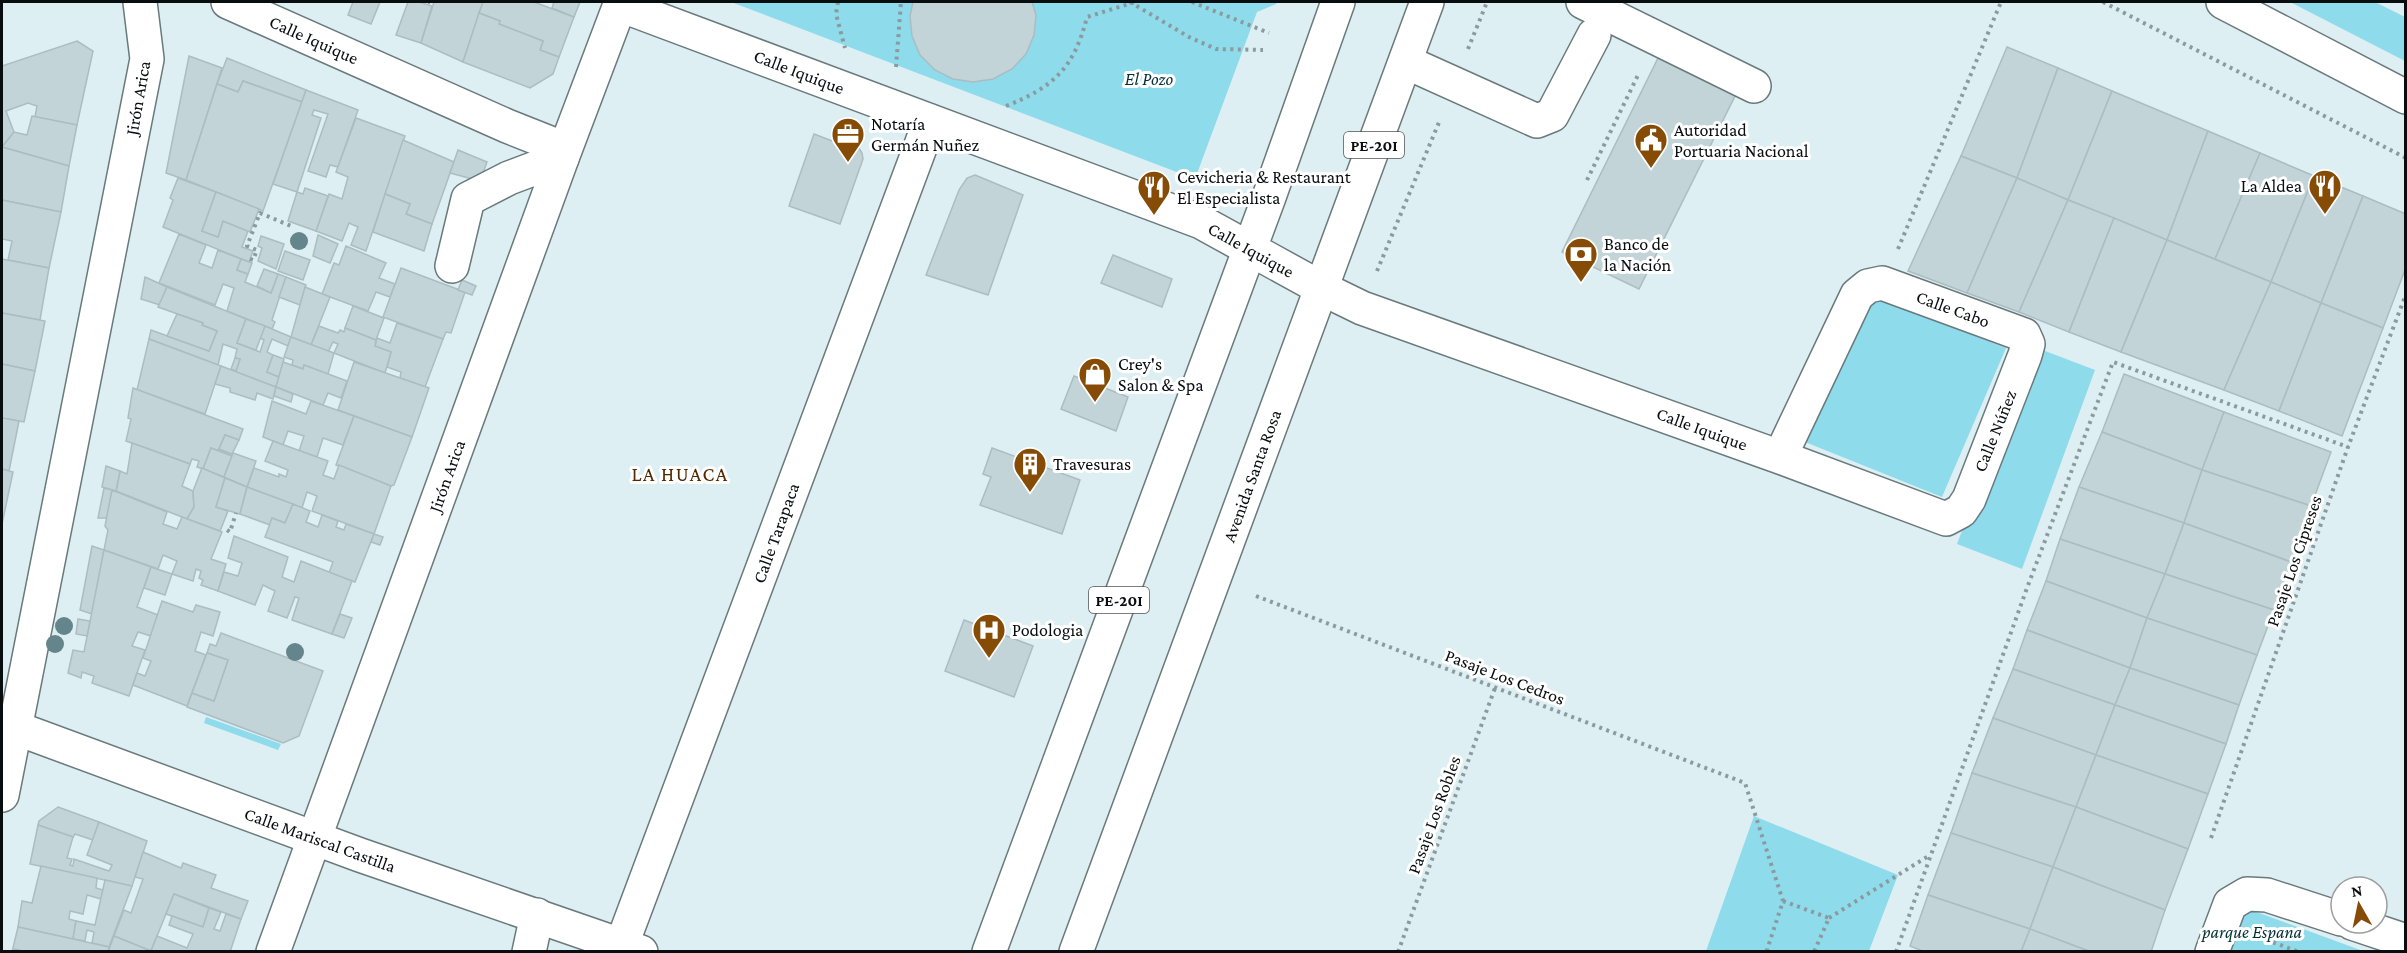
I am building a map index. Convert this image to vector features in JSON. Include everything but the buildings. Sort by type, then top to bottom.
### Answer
[{"type":"street","name":"Jirón Arica","points":[[2,795],[6,731],[147,59],[140,2]]},
{"type":"street","name":"Calle Iquique","points":[[228,2],[496,121],[564,154]]},
{"type":"street","name":"PE-20I","points":[[989,951],[1338,2]]},
{"type":"street","name":"Avenida Santa Rosa","points":[[1076,951],[1427,2]]},
{"type":"street","points":[[1583,2],[1754,86]]},
{"type":"street","points":[[2223,2],[2406,97]]},
{"type":"street","name":"Jirón Arica","points":[[273,951],[621,3]]},
{"type":"street","name":"Calle Iquique","points":[[621,3],[1201,222],[1362,308],[1780,457],[1946,519]]},
{"type":"street","points":[[1406,62],[1537,121],[1552,115],[1594,35]]},
{"type":"street","name":"Calle Tarapaca","points":[[631,948],[930,121]]},
{"type":"street","points":[[452,266],[468,199],[564,154]]},
{"type":"street","name":"Calle Cabo","points":[[1780,457],[1857,295],[1868,286],[1882,283],[2024,334]]},
{"type":"street","name":"Calle Núñez","points":[[1946,519],[1961,511],[1969,499],[2025,355],[2028,344],[2024,334]]},
{"type":"street","name":"Calle Mariscal Castilla","points":[[6,731],[631,948]]},
{"type":"street","points":[[2211,951],[2230,904],[2247,894],[2267,895],[2329,915]]},
{"type":"street","points":[[529,951],[537,915]]},
{"type":"street","points":[[2388,935],[2406,941]]},
{"type":"path","points":[[838,2],[837,14],[846,54]]},
{"type":"path","points":[[896,72],[901,2]]},
{"type":"path","points":[[997,110],[1024,99],[1044,87],[1066,69],[1079,47],[1087,17],[1132,2],[1189,37],[1216,49],[1263,50]]},
{"type":"path","points":[[1192,2],[1269,33]]},
{"type":"path","points":[[1375,278],[1487,2]]},
{"type":"path","points":[[1896,253],[2001,2]]},
{"type":"path","points":[[2103,2],[2406,158]]},
{"type":"path","points":[[1587,180],[1656,38]]},
{"type":"path","points":[[250,259],[253,260],[257,250],[247,246],[260,213],[291,226],[289,229]]},
{"type":"path","name":"Pasaje Los Cipreses","points":[[2211,838],[2348,447],[2406,294]]},
{"type":"path","points":[[1896,951],[2027,588],[2113,363],[2348,447]]},
{"type":"path","points":[[226,530],[230,532],[236,513]]},
{"type":"path","name":"Pasaje Los Cedros","points":[[1256,596],[1744,783],[1782,901]]},
{"type":"path","name":"Pasaje Los Robles","points":[[1398,951],[1495,688]]},
{"type":"path","points":[[1814,951],[1828,918],[1931,855]]},
{"type":"path","points":[[1767,951],[1782,901],[1828,918]]},
{"type":"path","points":[[2256,936],[2299,951]]},
{"type":"green space","name":"El Pozo","points":[[731,2],[1277,2],[1257,12],[1195,179]]},
{"type":"green space","points":[[2290,2],[2375,2],[2405,17],[2405,61]]},
{"type":"green space","points":[[1868,293],[2006,348],[1942,497],[1805,442]]},
{"type":"green space","points":[[2032,346],[2095,370],[2022,569],[1957,544]]},
{"type":"green space","points":[[206,717],[281,744],[278,750],[204,723]]},
{"type":"green space","points":[[1754,816],[1898,875],[1869,951],[1706,951]]},
{"type":"green space","name":"parque Espana","points":[[2240,906],[2363,951],[2223,952]]},
{"type":"place","name":"Notaría Germán Nuñez","points":[[848,163]]},
{"type":"place","name":"Autoridad Portuaria Nacional","points":[[1651,169]]},
{"type":"place","name":"La Aldea","points":[[2325,215]]},
{"type":"place","name":"Cevicheria & Restaurant El Especialista","points":[[1154,216]]},
{"type":"place","name":"Banco de la Nación","points":[[1581,283]]},
{"type":"place","name":"Crey's Salon & Spa","points":[[1095,403]]},
{"type":"place","name":"Travesuras","points":[[1030,493]]},
{"type":"place","name":"Podologia","points":[[989,659]]},
{"type":"district","name":"LA HUACA","points":[[680,474]]}]
